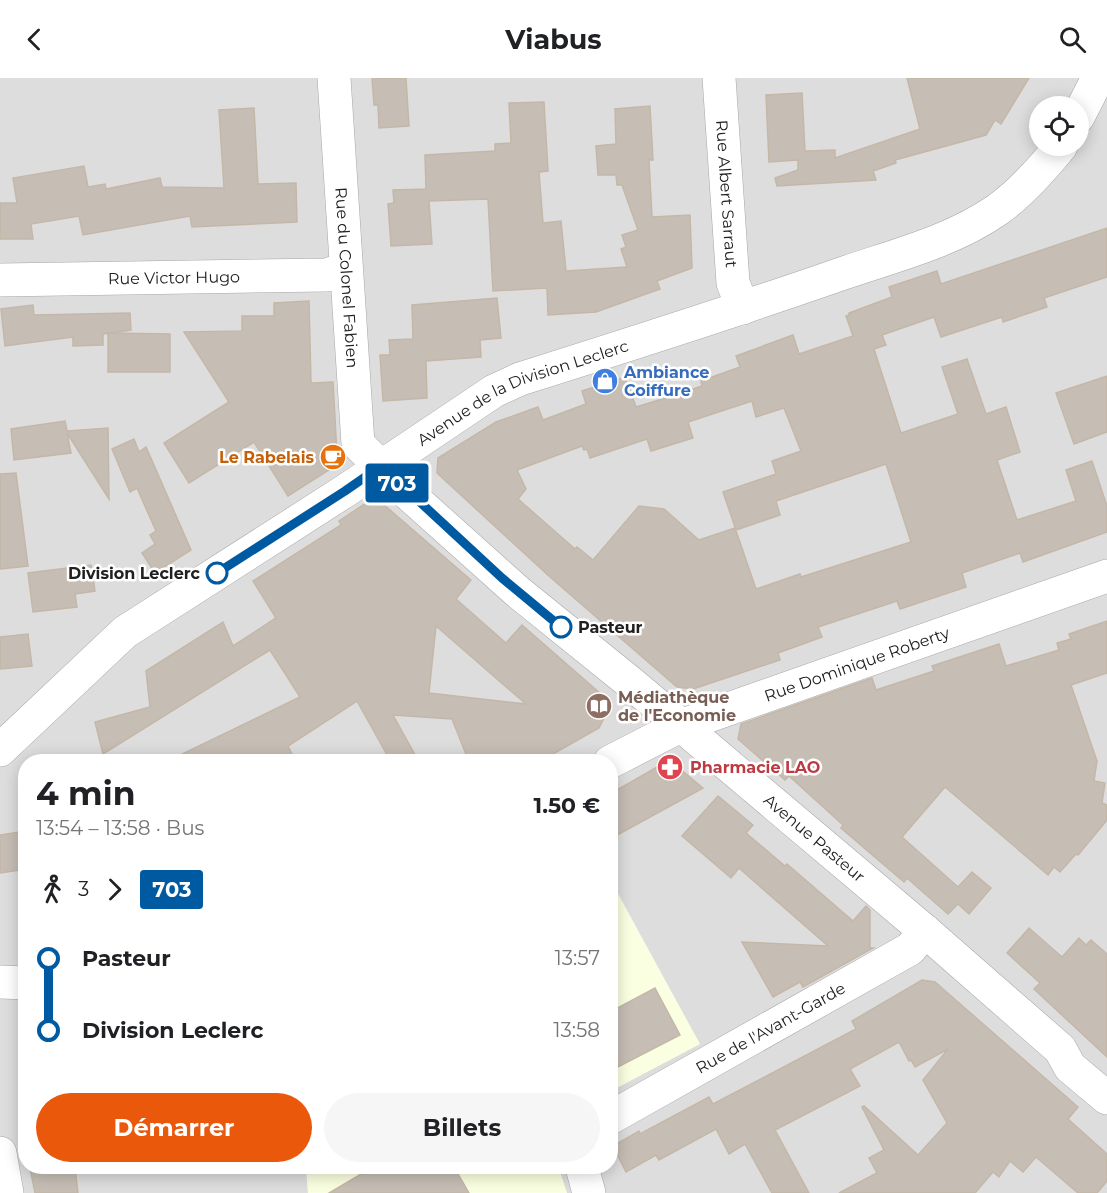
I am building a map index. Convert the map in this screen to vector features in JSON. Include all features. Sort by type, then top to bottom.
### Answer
[{"type":"street","name":"Rue du Colonel Fabien","points":[[334,78],[358,444],[381,466]]},
{"type":"street","name":"Rue Albert Sarraut","points":[[719,78],[733,283],[743,308]]},
{"type":"street","points":[[1089,96],[1098,78]]},
{"type":"street","name":"Avenue de la Division Leclerc","points":[[0,750],[125,632],[345,491],[494,391],[520,379],[743,308],[934,242],[970,226],[998,209],[1053,156]]},
{"type":"street","name":"Rue Victor Hugo","points":[[0,280],[327,275],[346,268]]},
{"type":"street","name":"Avenue Pasteur","points":[[381,466],[518,592],[925,931],[1060,1049],[1070,1067],[1107,1098]]},
{"type":"street","name":"Rue Dominique Roberty","points":[[618,758],[680,726],[1107,576]]},
{"type":"street","name":"Rue de l'Avant-Garde","points":[[618,1113],[910,949],[925,931]]},
{"type":"street","points":[[0,982],[18,982]]},
{"type":"street","points":[[0,1153],[7,1193]]},
{"type":"street","points":[[584,1174],[589,1193]]},
{"type":"shaded area","points":[[0,78],[1107,78],[1107,1193],[567,1193],[561,1174],[618,1174],[618,1087],[699,1043],[618,893],[618,754],[18,754],[18,1174],[307,1174],[308,1193],[0,1193]]},
{"type":"shaded area","points":[[618,895],[700,1044],[618,1087]]},
{"type":"shaded area","points":[[307,1174],[561,1174],[567,1193],[308,1193]]},
{"type":"building","points":[[372,78],[406,78],[409,126],[379,128],[378,105],[374,105]]},
{"type":"building","points":[[907,78],[1029,78],[1001,124],[995,120],[986,135],[895,160],[896,163],[873,171],[876,180],[777,186],[775,178],[798,170],[798,160],[769,162],[766,95],[802,93],[805,151],[835,150],[835,158],[920,129]]},
{"type":"building","points":[[544,102],[548,171],[539,172],[543,223],[561,221],[566,271],[627,267],[621,249],[626,247],[622,235],[638,230],[622,185],[617,185],[616,175],[598,175],[596,146],[616,144],[615,109],[650,106],[653,160],[649,160],[652,217],[690,215],[692,268],[657,281],[660,289],[596,312],[548,315],[547,288],[493,291],[488,199],[429,201],[432,244],[391,246],[388,204],[394,203],[393,190],[426,189],[425,155],[495,151],[495,144],[511,143],[509,103]]},
{"type":"building","points":[[254,108],[258,184],[296,183],[297,222],[192,227],[190,216],[83,235],[79,216],[31,224],[33,239],[0,239],[0,203],[17,203],[13,178],[84,166],[88,187],[105,184],[106,189],[160,178],[162,187],[224,188],[219,110]]},
{"type":"building","points":[[1107,228],[1107,277],[1044,298],[1047,307],[1003,322],[1002,317],[941,337],[934,317],[882,335],[886,345],[874,349],[901,433],[958,414],[942,367],[967,359],[986,414],[1006,407],[1020,452],[997,460],[1017,520],[1076,501],[1066,470],[1092,461],[1107,506],[1107,532],[1023,562],[1020,553],[962,573],[966,587],[900,609],[897,601],[818,627],[822,637],[778,653],[780,660],[693,689],[677,687],[550,577],[437,473],[438,458],[496,422],[538,407],[543,420],[586,404],[582,391],[625,377],[636,407],[672,396],[702,386],[701,381],[740,367],[736,356],[793,335],[799,354],[853,336],[846,316],[892,297],[889,287],[937,271],[941,284]],"holes":[[[752,401],[756,417],[784,408],[801,451],[772,461],[776,474],[723,492],[736,530],[780,515],[776,501],[886,464],[911,542],[756,589],[735,528],[699,540],[664,509],[639,506],[593,560],[577,547],[575,549],[518,499],[526,489],[517,470],[582,446],[584,450],[587,449],[590,458],[647,439],[651,451],[693,438],[688,422]]]},
{"type":"building","points":[[497,298],[501,338],[480,340],[481,357],[426,361],[427,398],[383,401],[380,355],[390,355],[389,340],[413,339],[412,305]]},
{"type":"building","points":[[309,301],[311,383],[333,382],[337,455],[332,468],[288,496],[254,442],[189,483],[164,443],[229,402],[184,332],[242,331],[242,316],[274,316],[274,303]]},
{"type":"building","points":[[33,305],[34,315],[130,313],[131,330],[103,334],[103,345],[73,346],[73,337],[5,346],[1,309]]},
{"type":"building","points":[[108,333],[170,334],[170,372],[108,372]]},
{"type":"building","points":[[1107,376],[1107,432],[1074,444],[1056,393]]},
{"type":"building","points":[[65,421],[67,431],[108,428],[109,499],[67,433],[71,453],[14,460],[11,429]]},
{"type":"building","points":[[134,439],[139,452],[146,447],[191,550],[155,573],[142,553],[155,544],[150,535],[156,531],[137,488],[130,492],[112,449]]},
{"type":"building","points":[[16,473],[28,566],[0,569],[0,474]]},
{"type":"building","points":[[366,503],[383,504],[471,580],[456,599],[506,643],[522,625],[602,695],[607,712],[599,728],[553,754],[466,754],[452,719],[393,715],[415,754],[387,754],[357,701],[288,746],[292,754],[182,754],[300,697],[270,650],[103,754],[95,722],[150,707],[146,671],[223,622],[233,646],[276,618],[253,581],[341,525],[339,521]],"holes":[[[436,626],[526,704],[429,693]]]},
{"type":"building","points":[[91,565],[95,591],[75,594],[77,607],[33,612],[28,573]]},
{"type":"building","points":[[1107,621],[1107,673],[1071,685],[1097,761],[1094,781],[1105,783],[1102,803],[1107,805],[1107,820],[1078,855],[1076,854],[1060,872],[1054,867],[1048,875],[945,787],[902,837],[958,887],[972,872],[991,888],[969,914],[958,904],[948,914],[907,878],[904,882],[841,828],[843,825],[789,776],[785,780],[738,739],[741,724],[872,678],[876,690],[934,671],[932,666],[999,644],[1006,666],[1059,650],[1057,643],[1071,639],[1069,634]]},
{"type":"building","points":[[28,634],[32,666],[0,669],[0,637]]},
{"type":"building","points":[[657,767],[680,769],[703,788],[618,835],[618,789]]},
{"type":"building","points":[[718,796],[753,825],[746,833],[785,866],[787,864],[853,921],[866,906],[870,910],[870,948],[873,948],[803,987],[800,982],[773,997],[742,942],[828,946],[739,868],[731,878],[682,836]]},
{"type":"building","points":[[18,832],[18,870],[0,873],[0,835]]},
{"type":"building","points":[[1029,928],[1062,957],[1079,938],[1086,945],[1091,940],[1107,954],[1107,1057],[1034,989],[1040,983],[1007,953]]},
{"type":"building","points":[[922,980],[935,982],[1078,1107],[1068,1119],[1107,1154],[1107,1181],[1097,1193],[1078,1193],[1036,1157],[1023,1172],[1010,1161],[999,1177],[993,1172],[975,1193],[839,1193],[877,1173],[869,1158],[884,1150],[862,1107],[864,1106],[918,1155],[947,1123],[923,1080],[948,1049],[915,1067],[911,1060],[909,1061],[899,1042],[850,1069],[860,1086],[775,1130],[809,1193],[772,1193],[745,1144],[729,1154],[716,1129],[659,1160],[656,1155],[626,1172],[618,1156],[618,1143],[639,1131],[640,1134],[709,1097],[713,1104],[856,1029],[852,1021]]},
{"type":"building","points":[[655,988],[680,1035],[618,1067],[618,1008]]},
{"type":"building","points":[[31,1174],[76,1174],[78,1193],[35,1193]]},
{"type":"building","points":[[361,1174],[458,1174],[469,1193],[329,1193]]},
{"type":"bus line","name":"703","points":[[217,573],[381,466],[404,490],[502,578],[561,627]]},
{"type":"place","name":"Ambiance Coiffure","points":[[605,381]]},
{"type":"place","name":"Le Rabelais","points":[[333,457]]},
{"type":"place","name":"Division Leclerc","points":[[217,573]]},
{"type":"place","name":"Pasteur","points":[[561,627]]},
{"type":"place","name":"Médiathèque de l'Economie","points":[[599,706]]},
{"type":"place","name":"Pharmacie LAO","points":[[670,767]]}]
